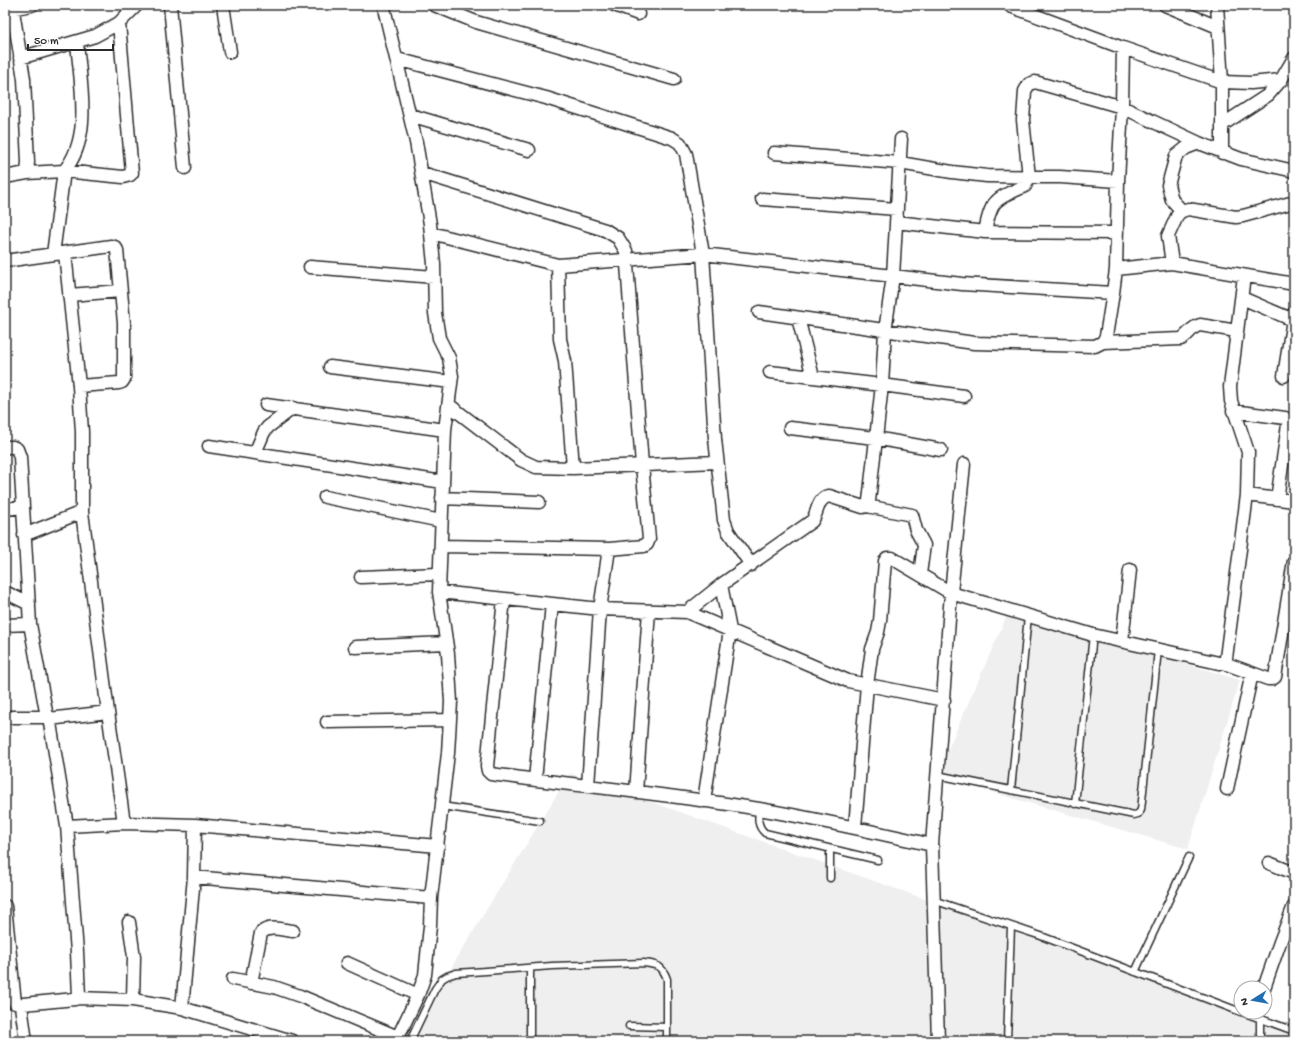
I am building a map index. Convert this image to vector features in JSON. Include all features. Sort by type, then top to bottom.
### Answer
[{"type":"street","points":[[27,173],[28,162],[24,86],[10,8],[32,5]]},
{"type":"street","points":[[20,58],[95,36],[119,24],[138,5]]},
{"type":"street","points":[[170,5],[185,168]]},
{"type":"street","points":[[223,5],[230,52]]},
{"type":"street","points":[[434,5],[476,22],[674,80]]},
{"type":"street","points":[[614,5],[638,14]]},
{"type":"street","points":[[1165,5],[1218,27]]},
{"type":"street","points":[[1217,5],[1222,82],[1222,152]]},
{"type":"street","points":[[233,979],[274,988],[300,996],[401,1040],[425,975],[431,898],[438,846],[451,702],[446,643],[439,592],[445,430],[452,376],[449,358],[439,338],[435,313],[431,233],[422,173],[386,6]]},
{"type":"street","points":[[1010,6],[1123,48],[1222,82],[1252,83],[1281,80]]},
{"type":"street","points":[[5,177],[27,173],[64,171],[123,177],[132,173],[119,24]]},
{"type":"street","points":[[77,42],[82,102],[82,129],[77,150],[71,163],[64,171],[59,254],[69,295],[79,386],[82,432],[82,512],[124,823]]},
{"type":"street","points":[[759,312],[974,343],[1095,346],[1102,342],[1106,336],[1116,269],[1123,48]]},
{"type":"street","points":[[1222,126],[1268,95],[1281,80],[1294,58]]},
{"type":"street","points":[[397,59],[546,98],[672,138],[680,143],[686,154],[703,254],[717,462],[724,520],[728,532],[751,565]]},
{"type":"street","points":[[985,232],[988,214],[994,203],[1002,196],[1025,186],[1029,177],[1023,120],[1025,91],[1029,84],[1035,82],[1122,107],[1198,143],[1241,159],[1294,171]]},
{"type":"street","points":[[410,115],[529,150]]},
{"type":"street","points":[[867,506],[870,501],[875,438],[893,276],[901,139]]},
{"type":"street","points":[[1182,210],[1172,200],[1168,185],[1176,156],[1186,148],[1198,143]]},
{"type":"street","points":[[774,152],[900,163],[986,176],[1060,177],[1118,181]]},
{"type":"street","points":[[422,173],[605,230],[618,238],[626,251],[649,539],[647,544],[644,546],[609,549],[440,546]]},
{"type":"street","points":[[762,199],[897,209]]},
{"type":"street","points":[[1172,263],[1168,236],[1178,214],[1182,210],[1188,209],[1236,217],[1294,202]]},
{"type":"street","points":[[896,222],[985,232],[1117,233]]},
{"type":"street","points":[[431,233],[558,265],[703,254],[962,284],[1113,293]]},
{"type":"street","points":[[5,261],[115,247],[117,250],[124,323],[124,379],[119,383],[79,386]]},
{"type":"street","points":[[1116,269],[1172,263],[1294,284]]},
{"type":"street","points":[[558,265],[560,339],[565,361],[573,468]]},
{"type":"street","points":[[310,267],[434,277]]},
{"type":"street","points":[[1224,663],[1226,658],[1248,495],[1248,452],[1233,411],[1230,387],[1244,276]]},
{"type":"street","points":[[69,295],[121,291]]},
{"type":"street","points":[[1242,298],[1293,316],[1284,376]]},
{"type":"street","points":[[798,318],[813,377]]},
{"type":"street","points":[[1102,342],[1181,339],[1185,337],[1195,326],[1200,325],[1237,331]]},
{"type":"street","points":[[330,367],[451,382]]},
{"type":"street","points":[[770,372],[964,396]]},
{"type":"street","points":[[266,405],[445,430]]},
{"type":"street","points":[[449,405],[529,465],[536,467],[573,468],[717,462]]},
{"type":"street","points":[[254,453],[268,427],[293,408]]},
{"type":"street","points":[[1233,411],[1284,418],[1288,421],[1277,499]]},
{"type":"street","points":[[790,428],[875,438],[941,450]]},
{"type":"street","points":[[209,446],[443,482]]},
{"type":"street","points":[[5,447],[13,447],[18,449],[20,457],[30,624],[67,826],[77,952],[78,998]]},
{"type":"street","points":[[938,1041],[932,845],[951,593],[964,464]]},
{"type":"street","points":[[1248,495],[1294,501]]},
{"type":"street","points":[[687,612],[721,585],[812,521],[824,497],[829,496],[863,507],[867,506],[912,515],[916,530],[924,545],[920,574]]},
{"type":"street","points":[[325,497],[441,522]]},
{"type":"street","points":[[442,498],[539,502]]},
{"type":"street","points":[[5,509],[23,507]]},
{"type":"street","points":[[24,535],[82,512]]},
{"type":"street","points":[[588,786],[600,610],[609,549]]},
{"type":"street","points":[[855,827],[867,685],[872,649],[880,621],[885,561],[887,558],[892,558],[951,593],[1093,635],[1224,663],[1272,679],[1275,676],[1294,561]]},
{"type":"street","points":[[1122,642],[1130,570]]},
{"type":"street","points":[[361,577],[440,574]]},
{"type":"street","points":[[704,801],[730,630],[721,585]]},
{"type":"street","points":[[5,592],[29,604]]},
{"type":"street","points":[[439,592],[600,610],[687,612],[848,680],[944,700]]},
{"type":"street","points":[[504,599],[487,766],[488,771],[491,774],[759,809],[855,827],[932,845]]},
{"type":"street","points":[[535,780],[552,604]]},
{"type":"street","points":[[636,792],[649,611]]},
{"type":"street","points":[[5,625],[30,624]]},
{"type":"street","points":[[355,648],[446,643]]},
{"type":"street","points":[[1227,789],[1252,673]]},
{"type":"street","points":[[5,717],[48,718],[108,712]]},
{"type":"street","points":[[327,722],[450,720]]},
{"type":"street","points":[[67,826],[124,823],[195,825],[438,846]]},
{"type":"street","points":[[182,1008],[194,877],[195,825]]},
{"type":"street","points":[[1269,863],[1294,873]]},
{"type":"street","points":[[194,877],[431,898]]},
{"type":"street","points":[[5,906],[14,1003]]},
{"type":"street","points":[[1267,980],[1294,906]]},
{"type":"street","points":[[130,922],[134,957],[133,1000]]},
{"type":"street","points":[[251,983],[261,933],[269,928],[293,931]]},
{"type":"street","points":[[347,963],[418,995]]},
{"type":"street","points":[[14,1003],[78,998],[133,1000],[182,1008],[292,1041]]},
{"type":"street","points":[[14,1003],[21,1006],[26,1041]]},
{"type":"lane","points":[[1012,790],[1028,616]]},
{"type":"lane","points":[[1075,804],[1093,635]]},
{"type":"lane","points":[[937,775],[1075,804],[1134,815],[1138,814],[1141,810],[1158,650]]},
{"type":"lane","points":[[442,806],[540,821]]},
{"type":"lane","points":[[759,809],[758,821],[760,829],[765,833],[878,860]]},
{"type":"lane","points":[[830,849],[830,878]]},
{"type":"lane","points":[[1135,972],[1189,857]]},
{"type":"lane","points":[[933,900],[1041,936],[1233,1009]]},
{"type":"lane","points":[[1007,1041],[1011,926]]},
{"type":"lane","points":[[401,1040],[442,979],[456,973],[644,963],[658,965],[664,971],[667,978],[667,1041]]},
{"type":"lane","points":[[530,968],[530,1041]]},
{"type":"lane","points":[[1260,1020],[1260,1041]]},
{"type":"lane","points":[[1265,1020],[1294,1031]]},
{"type":"lane","points":[[629,1026],[667,1027]]},
{"type":"shaded area","points":[[1009,611],[1240,680],[1188,849],[936,776]]},
{"type":"shaded area","points":[[570,773],[1233,1008],[1233,1020],[1266,1020],[1294,1030],[1294,1041],[415,1041],[454,963]]}]
